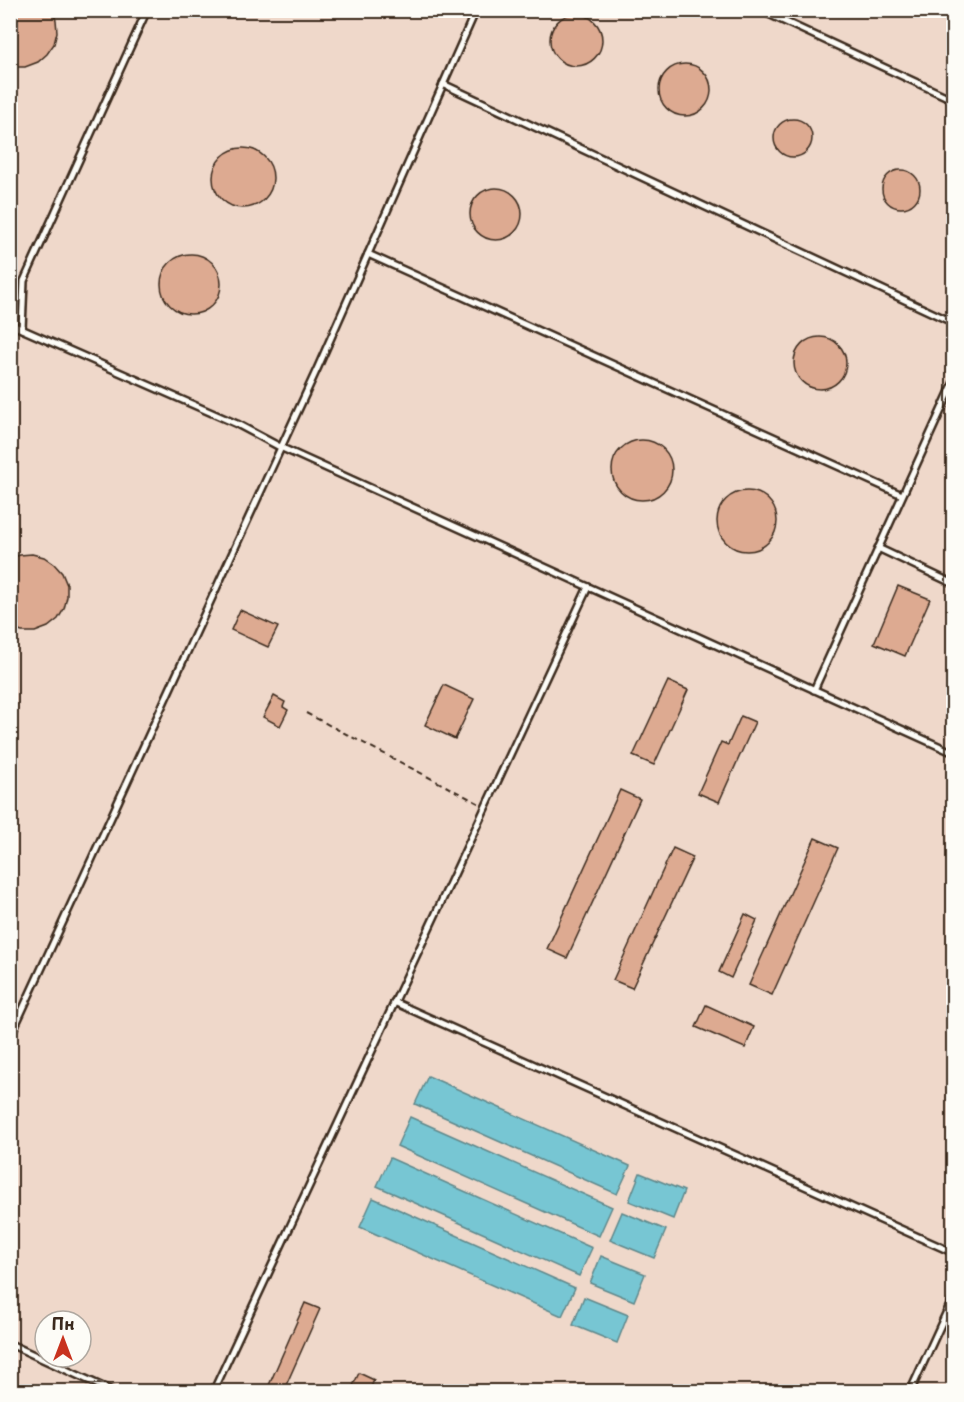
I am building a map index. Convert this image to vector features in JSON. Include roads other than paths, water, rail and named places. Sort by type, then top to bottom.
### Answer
[{"type":"lane","points":[[22,329],[24,281],[147,10]]},
{"type":"lane","points":[[10,1037],[368,254],[476,10]]},
{"type":"lane","points":[[760,10],[954,100]]},
{"type":"lane","points":[[443,84],[954,323]]},
{"type":"lane","points":[[368,254],[902,495]]},
{"type":"lane","points":[[10,324],[237,424],[280,447],[954,753]]},
{"type":"lane","points":[[814,690],[954,382]]},
{"type":"lane","points":[[878,548],[954,584]]},
{"type":"lane","points":[[213,1392],[588,586]]},
{"type":"lane","points":[[394,1002],[954,1253]]},
{"type":"lane","points":[[10,1019],[17,1022]]},
{"type":"lane","points":[[910,1392],[954,1296]]},
{"type":"lane","points":[[10,1344],[114,1392]]},
{"type":"water","points":[[428,1076],[630,1166],[617,1194],[415,1104]]},
{"type":"water","points":[[410,1117],[612,1207],[599,1236],[397,1146]]},
{"type":"water","points":[[390,1158],[592,1248],[579,1276],[377,1186]]},
{"type":"water","points":[[640,1173],[684,1191],[673,1219],[629,1201]]},
{"type":"water","points":[[373,1198],[575,1288],[562,1316],[360,1227]]},
{"type":"water","points":[[622,1212],[666,1230],[654,1258],[610,1240]]},
{"type":"water","points":[[601,1256],[645,1274],[634,1301],[590,1283]]},
{"type":"water","points":[[584,1297],[628,1315],[617,1343],[573,1325]]}]
